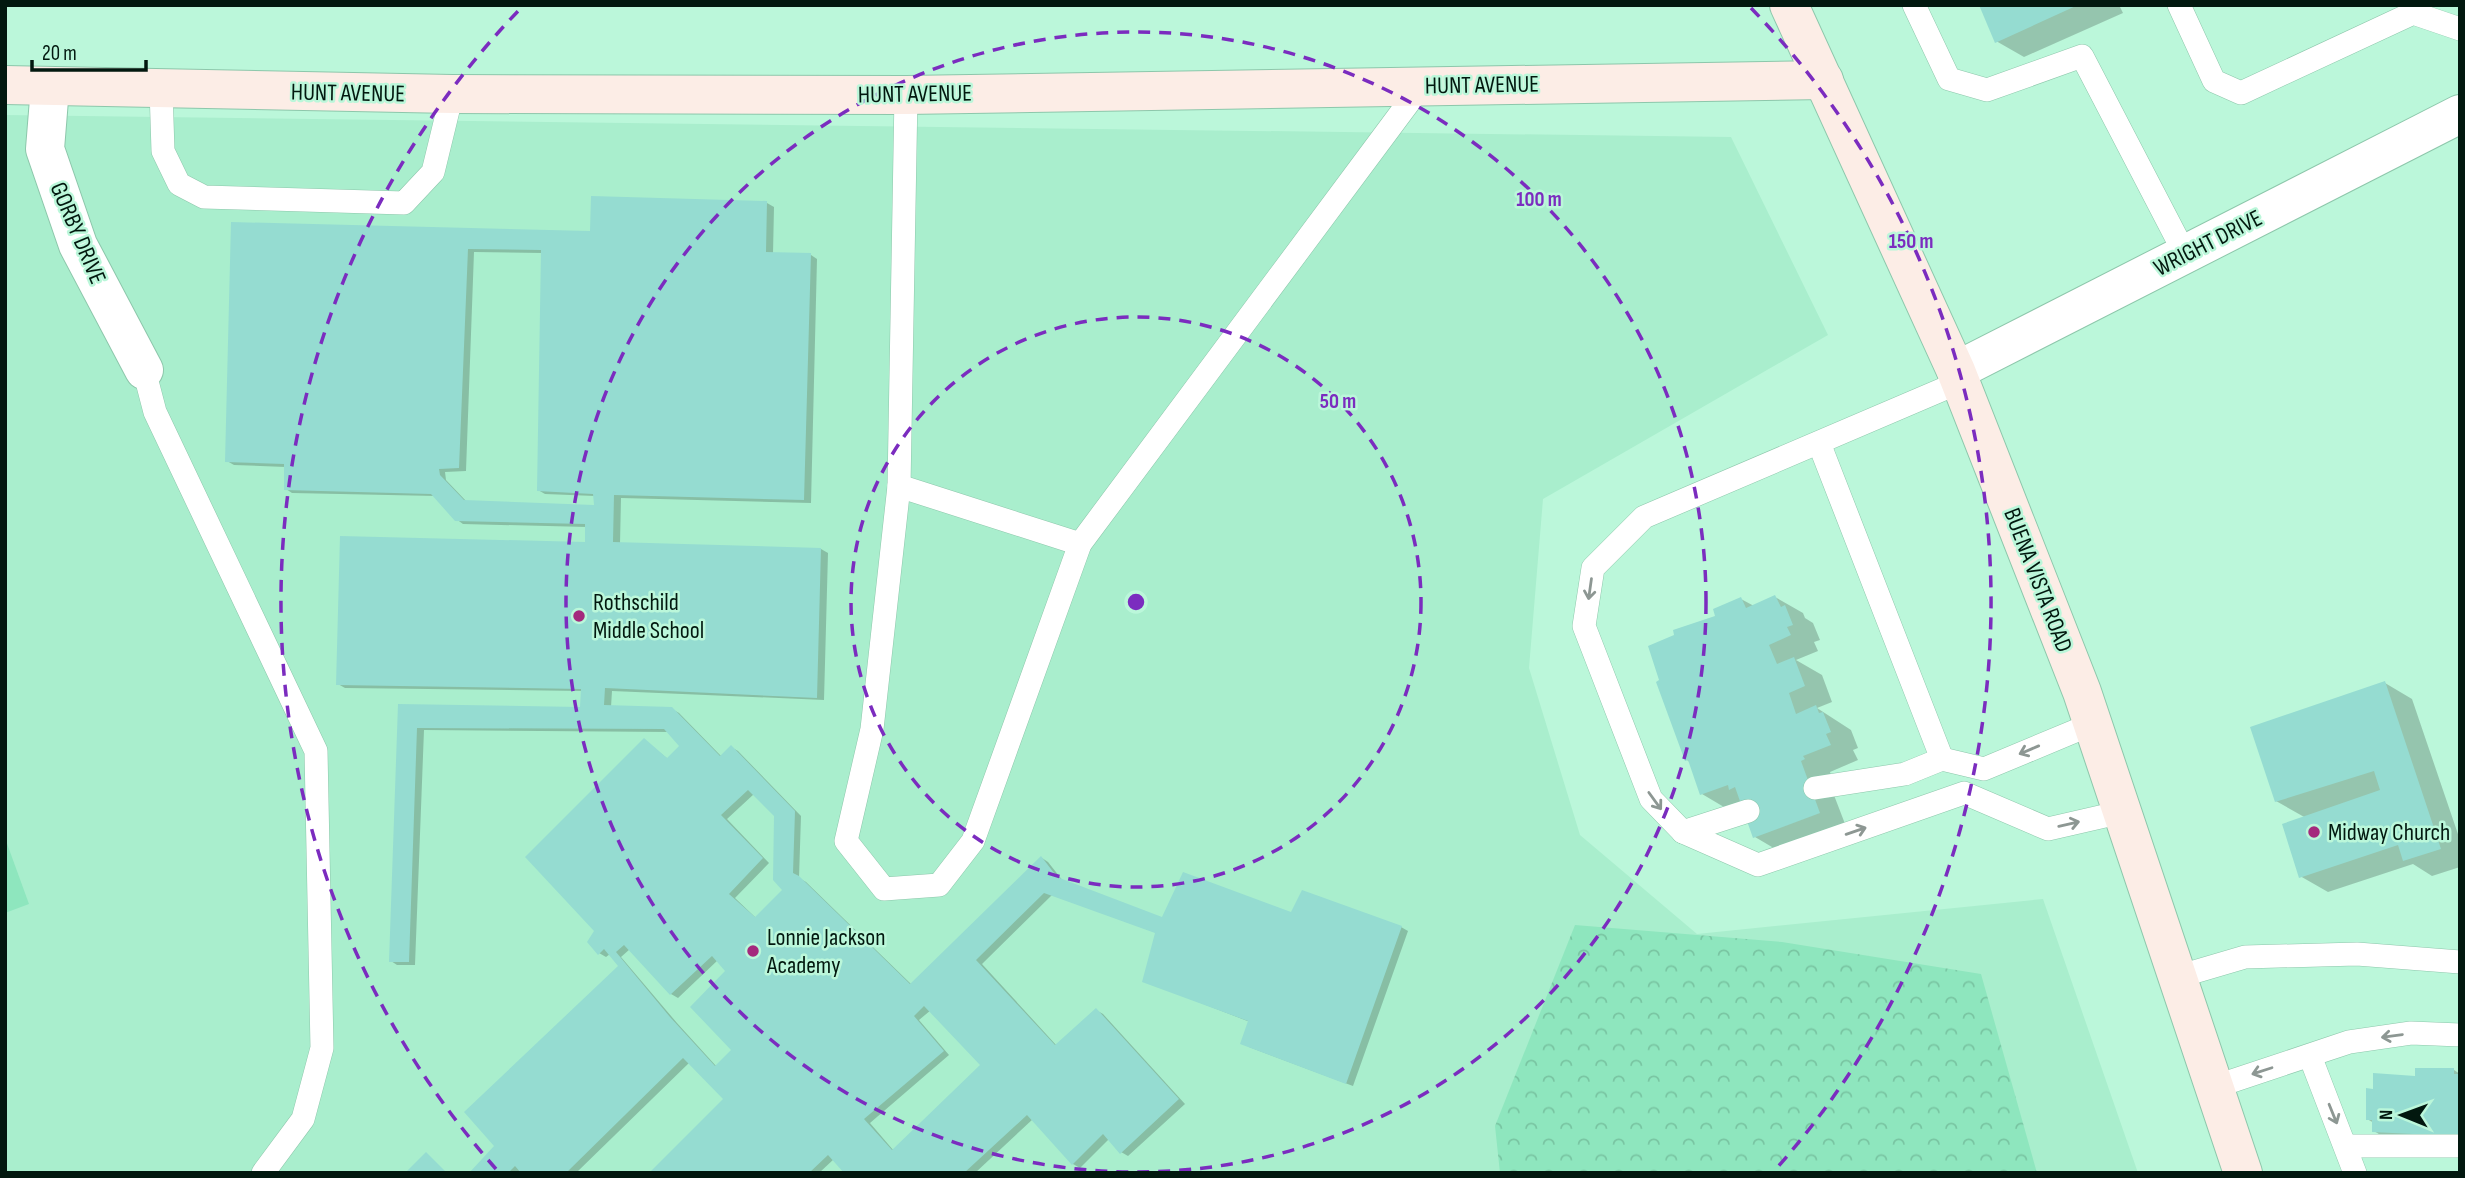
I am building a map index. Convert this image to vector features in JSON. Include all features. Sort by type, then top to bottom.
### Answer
[{"type":"street","name":"BUENA VISTA ROAD","points":[[1789,5],[1958,377],[2092,723],[2243,1173]]},
{"type":"street","name":"HUNT AVENUE","points":[[5,85],[452,94],[906,95],[1824,80]]},
{"type":"street","name":"GORBY DRIVE","points":[[50,87],[45,149],[78,245],[144,370]]},
{"type":"street","name":"WRIGHT DRIVE","points":[[1958,377],[2185,254],[2460,114]]},
{"type":"lane","points":[[1914,5],[1949,79],[1987,90],[2082,56],[2185,254]]},
{"type":"lane","points":[[2179,5],[2214,81],[2241,93],[2413,13],[2460,29]]},
{"type":"lane","points":[[906,95],[899,486],[872,729],[846,841],[884,889],[939,885],[973,841],[1080,544],[1421,86]]},
{"type":"lane","points":[[161,89],[163,151],[179,184],[204,197],[404,203],[433,172],[452,94]]},
{"type":"lane","points":[[144,370],[155,412],[316,751],[321,1048],[303,1119],[263,1173]]},
{"type":"lane","points":[[1958,377],[1819,443],[1644,517],[1593,568],[1584,626],[1651,799],[1683,832],[1758,865],[1965,793],[2048,829],[2122,812]]},
{"type":"lane","points":[[1819,443],[1942,760]]},
{"type":"lane","points":[[899,486],[1080,544]]},
{"type":"lane","points":[[1815,788],[1905,774],[1942,760],[1984,769],[2092,723]]},
{"type":"lane","points":[[1683,832],[1748,811]]},
{"type":"lane","points":[[2177,977],[2245,957],[2357,954],[2460,962]]},
{"type":"lane","points":[[2214,1087],[2349,1042],[2412,1033],[2460,1035]]},
{"type":"lane","points":[[2310,1056],[2355,1173]]},
{"type":"lane","points":[[2346,1146],[2460,1146]]},
{"type":"shaded area","points":[[5,115],[1731,137],[1828,335],[1543,499],[1529,668],[1580,835],[1697,934],[2043,899],[2138,1173],[5,1173]]},
{"type":"green space","points":[[5,838],[29,904],[5,913]]},
{"type":"green space","points":[[1575,925],[1782,942],[1981,974],[2037,1173],[1500,1173],[1495,1126]]},
{"type":"building","points":[[1979,5],[2078,5],[1995,43]]},
{"type":"building","points":[[591,196],[767,201],[766,252],[811,253],[804,500],[614,495],[613,542],[821,548],[817,698],[605,688],[604,705],[672,707],[720,756],[731,745],[795,811],[793,873],[910,984],[1041,856],[1057,877],[1162,917],[1183,872],[1291,912],[1302,890],[1402,926],[1346,1084],[1240,1044],[1248,1021],[1142,982],[1155,933],[1044,893],[976,960],[1055,1045],[1096,1008],[1179,1099],[1120,1154],[1103,1134],[1072,1165],[1027,1115],[964,1173],[844,1173],[828,1155],[809,1173],[649,1173],[723,1099],[683,1058],[566,1173],[521,1173],[515,1166],[508,1173],[469,1173],[494,1146],[464,1112],[618,966],[604,949],[598,955],[587,942],[594,931],[525,857],[644,738],[667,758],[679,746],[664,729],[417,728],[409,962],[389,962],[398,704],[580,707],[581,689],[336,685],[340,536],[585,542],[585,524],[455,521],[431,494],[284,490],[284,464],[225,462],[231,222],[590,231]],"holes":[[[468,249],[541,250],[537,491],[593,494],[594,505],[464,500],[440,475],[439,469],[459,468]],[[748,790],[774,816],[773,880],[782,890],[755,917],[729,894],[763,858],[721,815]],[[624,945],[670,995],[712,956],[725,971],[690,1007],[731,1050],[715,1066],[616,952]],[[924,1006],[980,1065],[892,1150],[864,1119],[944,1051],[914,1016]]]},
{"type":"building","points":[[1775,595],[1781,607],[1785,605],[1793,625],[1787,627],[1791,635],[1769,645],[1777,664],[1794,657],[1805,686],[1789,693],[1796,714],[1816,705],[1819,713],[1823,712],[1831,732],[1826,734],[1831,745],[1803,756],[1805,759],[1801,761],[1820,813],[1753,838],[1735,787],[1729,790],[1728,785],[1700,795],[1656,682],[1659,680],[1648,646],[1674,635],[1673,630],[1715,616],[1713,609],[1741,597],[1746,608]]},
{"type":"building","points":[[2385,681],[2441,849],[2403,861],[2398,845],[2299,878],[2282,824],[2380,790],[2374,771],[2275,802],[2250,727]]},
{"type":"building","points":[[2415,1068],[2454,1068],[2454,1074],[2460,1074],[2460,1138],[2413,1143],[2413,1134],[2372,1132],[2372,1120],[2366,1120],[2366,1088],[2373,1089],[2373,1073],[2415,1076]]},
{"type":"building","points":[[426,1152],[447,1173],[405,1173]]},
{"type":"place","name":"Rothschild Middle School","points":[[579,616]]},
{"type":"place","name":"Midway Church","points":[[2314,832]]},
{"type":"place","name":"Lonnie Jackson Academy","points":[[753,951]]}]
